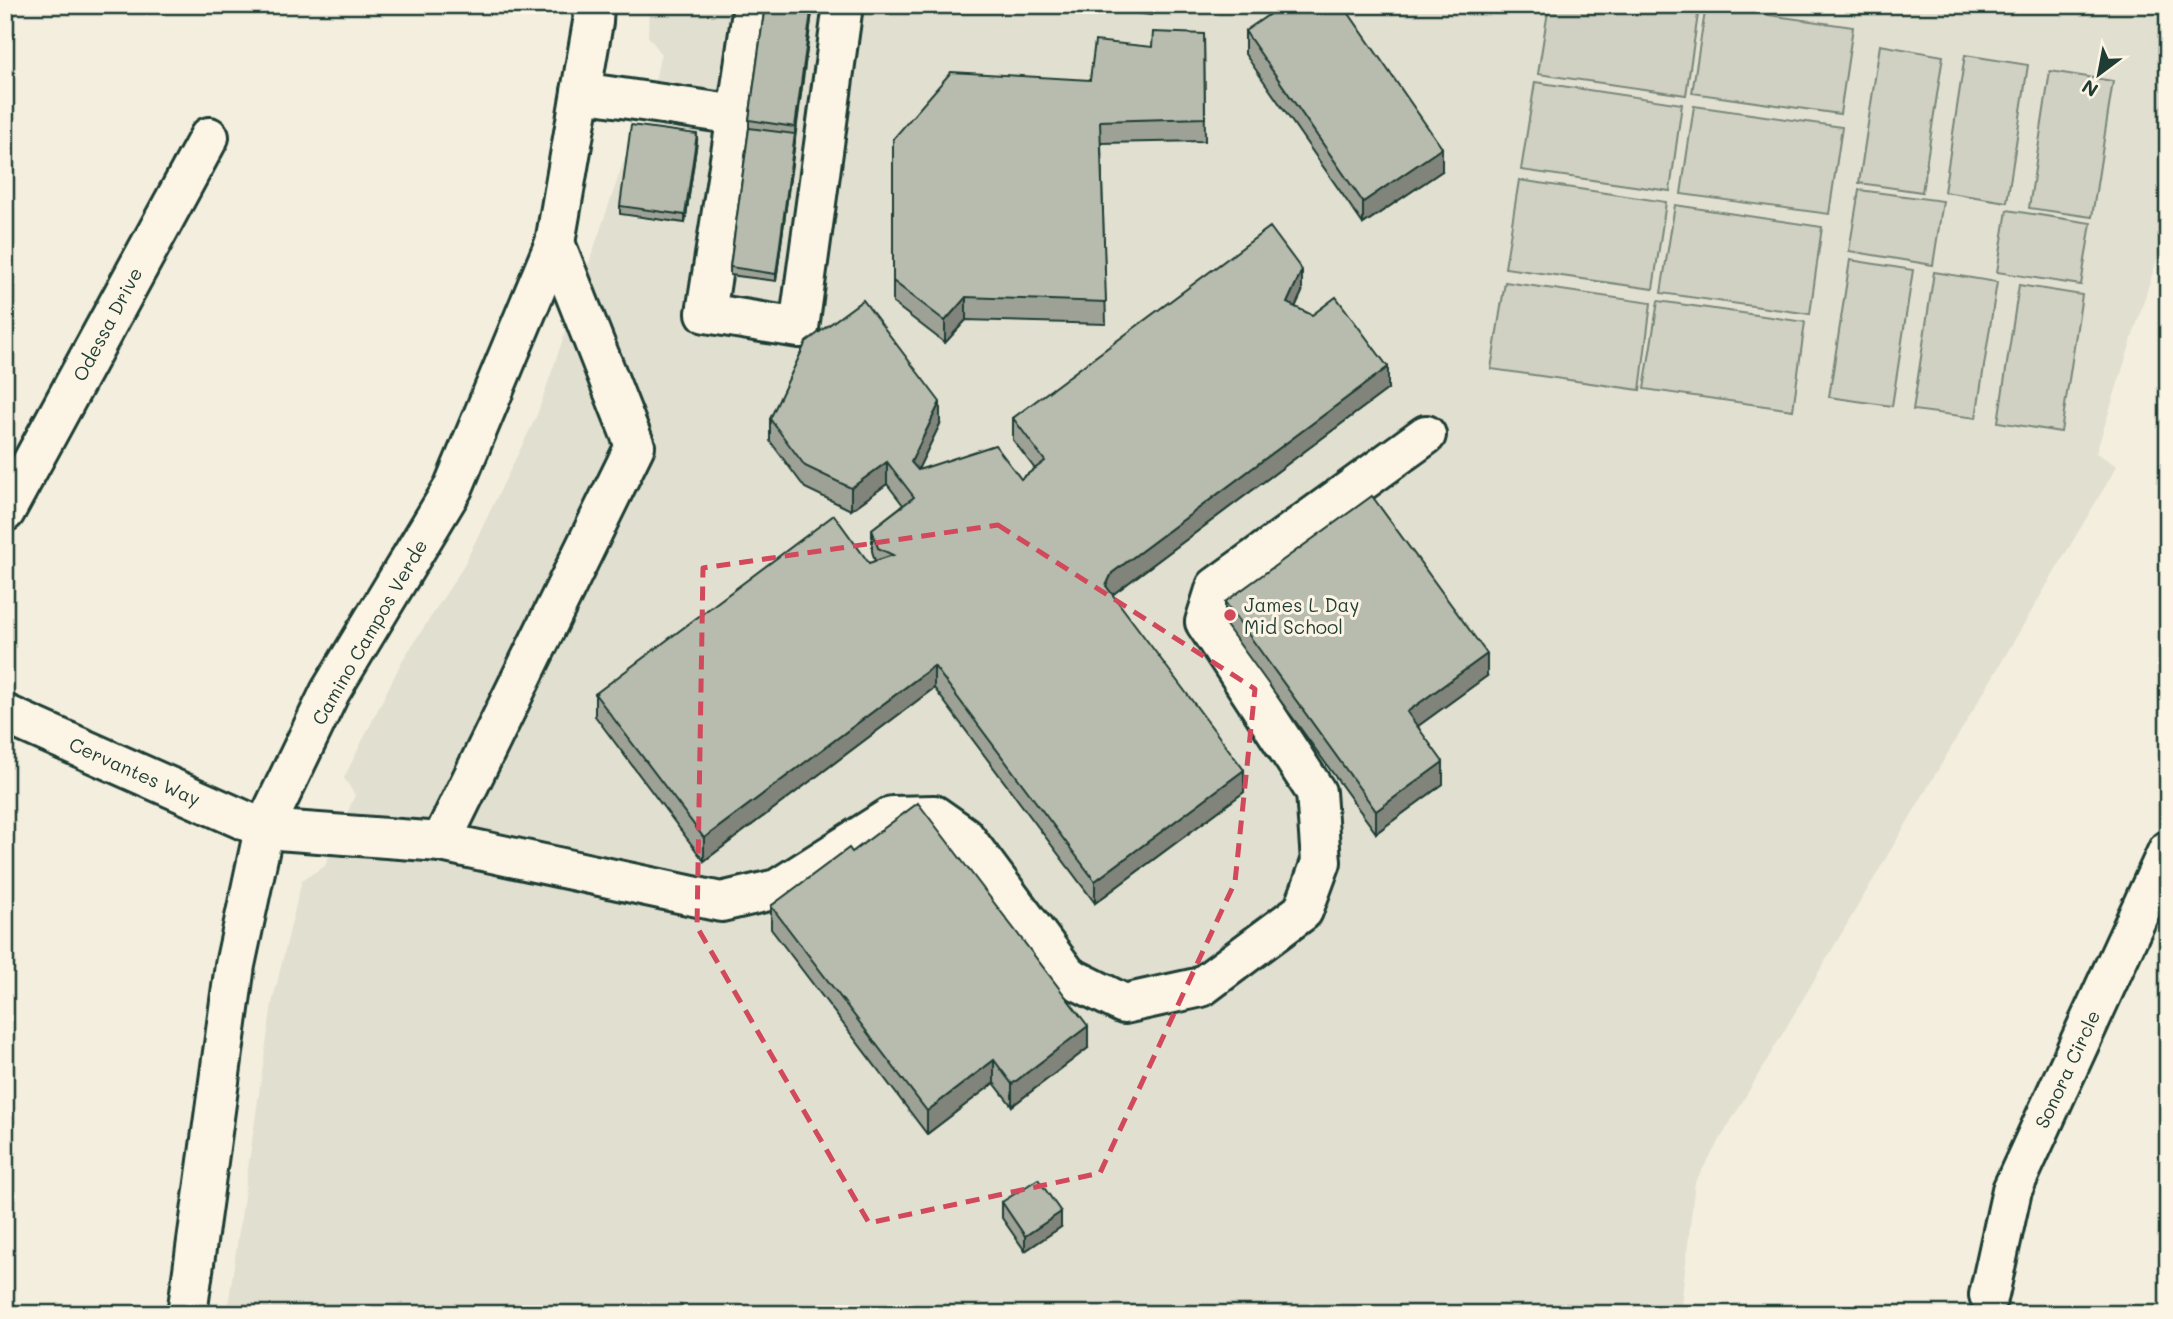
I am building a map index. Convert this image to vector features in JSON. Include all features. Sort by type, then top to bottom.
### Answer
[{"type":"street","name":"Camino Campos Verde","points":[[187,1314],[235,965],[264,829],[330,692],[453,488],[555,243],[594,5]]},
{"type":"street","points":[[753,5],[706,313],[799,328],[843,5]]},
{"type":"street","points":[[581,92],[737,115]]},
{"type":"street","name":"Odessa Drive","points":[[5,512],[209,137]]},
{"type":"street","points":[[441,842],[635,446],[555,243]]},
{"type":"street","name":"Cervantes Way","points":[[5,714],[264,829],[441,842],[721,902],[777,889],[892,816],[934,815],[964,836],[1068,976],[1124,1004],[1201,987],[1303,911],[1321,862],[1316,792],[1205,622],[1216,587],[1426,435]]},
{"type":"street","name":"Sonora Circle","points":[[1989,1295],[2012,1190],[2168,850]]},
{"type":"highlighted area","points":[[998,525],[1255,689],[1235,882],[1100,1173],[869,1223],[697,927],[703,568]]},
{"type":"shaded area","name":"James L Day Mid School","points":[[649,5],[2168,5],[2168,224],[2096,453],[2117,466],[1695,1182],[1680,1314],[227,1314],[272,1004],[302,880],[325,866],[355,795],[344,778],[402,661],[462,569],[537,415],[630,143],[645,129],[661,53],[648,36]]},
{"type":"shaded area","points":[[1549,5],[1680,5],[1699,8],[1686,95],[1538,74]]},
{"type":"shaded area","points":[[1706,6],[1853,27],[1840,114],[1692,93]]},
{"type":"shaded area","points":[[1880,45],[1943,56],[1922,192],[1859,183]]},
{"type":"shaded area","points":[[1965,55],[2028,65],[2007,202],[1944,192]]},
{"type":"shaded area","points":[[2050,71],[2113,81],[2092,217],[2029,208]]},
{"type":"shaded area","points":[[1535,82],[1682,104],[1670,191],[1521,170]]},
{"type":"shaded area","points":[[1694,106],[1842,127],[1829,214],[1681,194]]},
{"type":"shaded area","points":[[1519,180],[1666,202],[1653,289],[1505,268]]},
{"type":"shaded area","points":[[1859,190],[1943,201],[1933,265],[1849,251]]},
{"type":"shaded area","points":[[1675,205],[1822,227],[1810,314],[1661,293]]},
{"type":"shaded area","points":[[2007,210],[2091,223],[2081,285],[1997,272]]},
{"type":"shaded area","points":[[1850,260],[1913,270],[1892,406],[1829,397]]},
{"type":"shaded area","points":[[1934,272],[1997,282],[1976,418],[1913,410]]},
{"type":"shaded area","points":[[1505,282],[1651,303],[1640,390],[1491,369]]},
{"type":"shaded area","points":[[2019,285],[2082,295],[2061,432],[1998,422]]},
{"type":"shaded area","points":[[1658,301],[1805,322],[1793,410],[1644,389]]},
{"type":"building","points":[[765,5],[812,5],[795,127],[749,120]]},
{"type":"building","points":[[1129,5],[1151,5],[1151,8]]},
{"type":"building","points":[[1283,5],[1343,5],[1442,148],[1363,202],[1245,31]]},
{"type":"building","points":[[1153,32],[1204,34],[1205,118],[1100,121],[1106,302],[966,297],[945,321],[893,281],[893,139],[951,72],[1090,80],[1095,41],[1152,47]]},
{"type":"building","points":[[631,125],[697,134],[685,215],[620,206]]},
{"type":"building","points":[[749,128],[795,134],[776,274],[730,267]]},
{"type":"building","points":[[1270,227],[1302,270],[1287,303],[1312,315],[1336,297],[1388,367],[1112,573],[1106,586],[1244,770],[1095,881],[934,666],[704,838],[595,694],[834,515],[869,563],[893,555],[878,548],[872,529],[914,497],[887,462],[851,488],[805,466],[770,419],[806,342],[863,300],[940,402],[911,462],[918,470],[995,445],[1021,479],[1045,461],[1013,418]]},
{"type":"building","points":[[1372,496],[1487,654],[1407,712],[1443,762],[1376,811],[1225,602]]},
{"type":"building","points":[[918,803],[1088,1026],[1012,1084],[994,1060],[927,1111],[771,906],[849,848],[852,852]]},
{"type":"building","points":[[1038,1179],[1061,1212],[1025,1236],[1002,1202]]},
{"type":"place","name":"James L Day Mid School","points":[[1230,615]]}]
